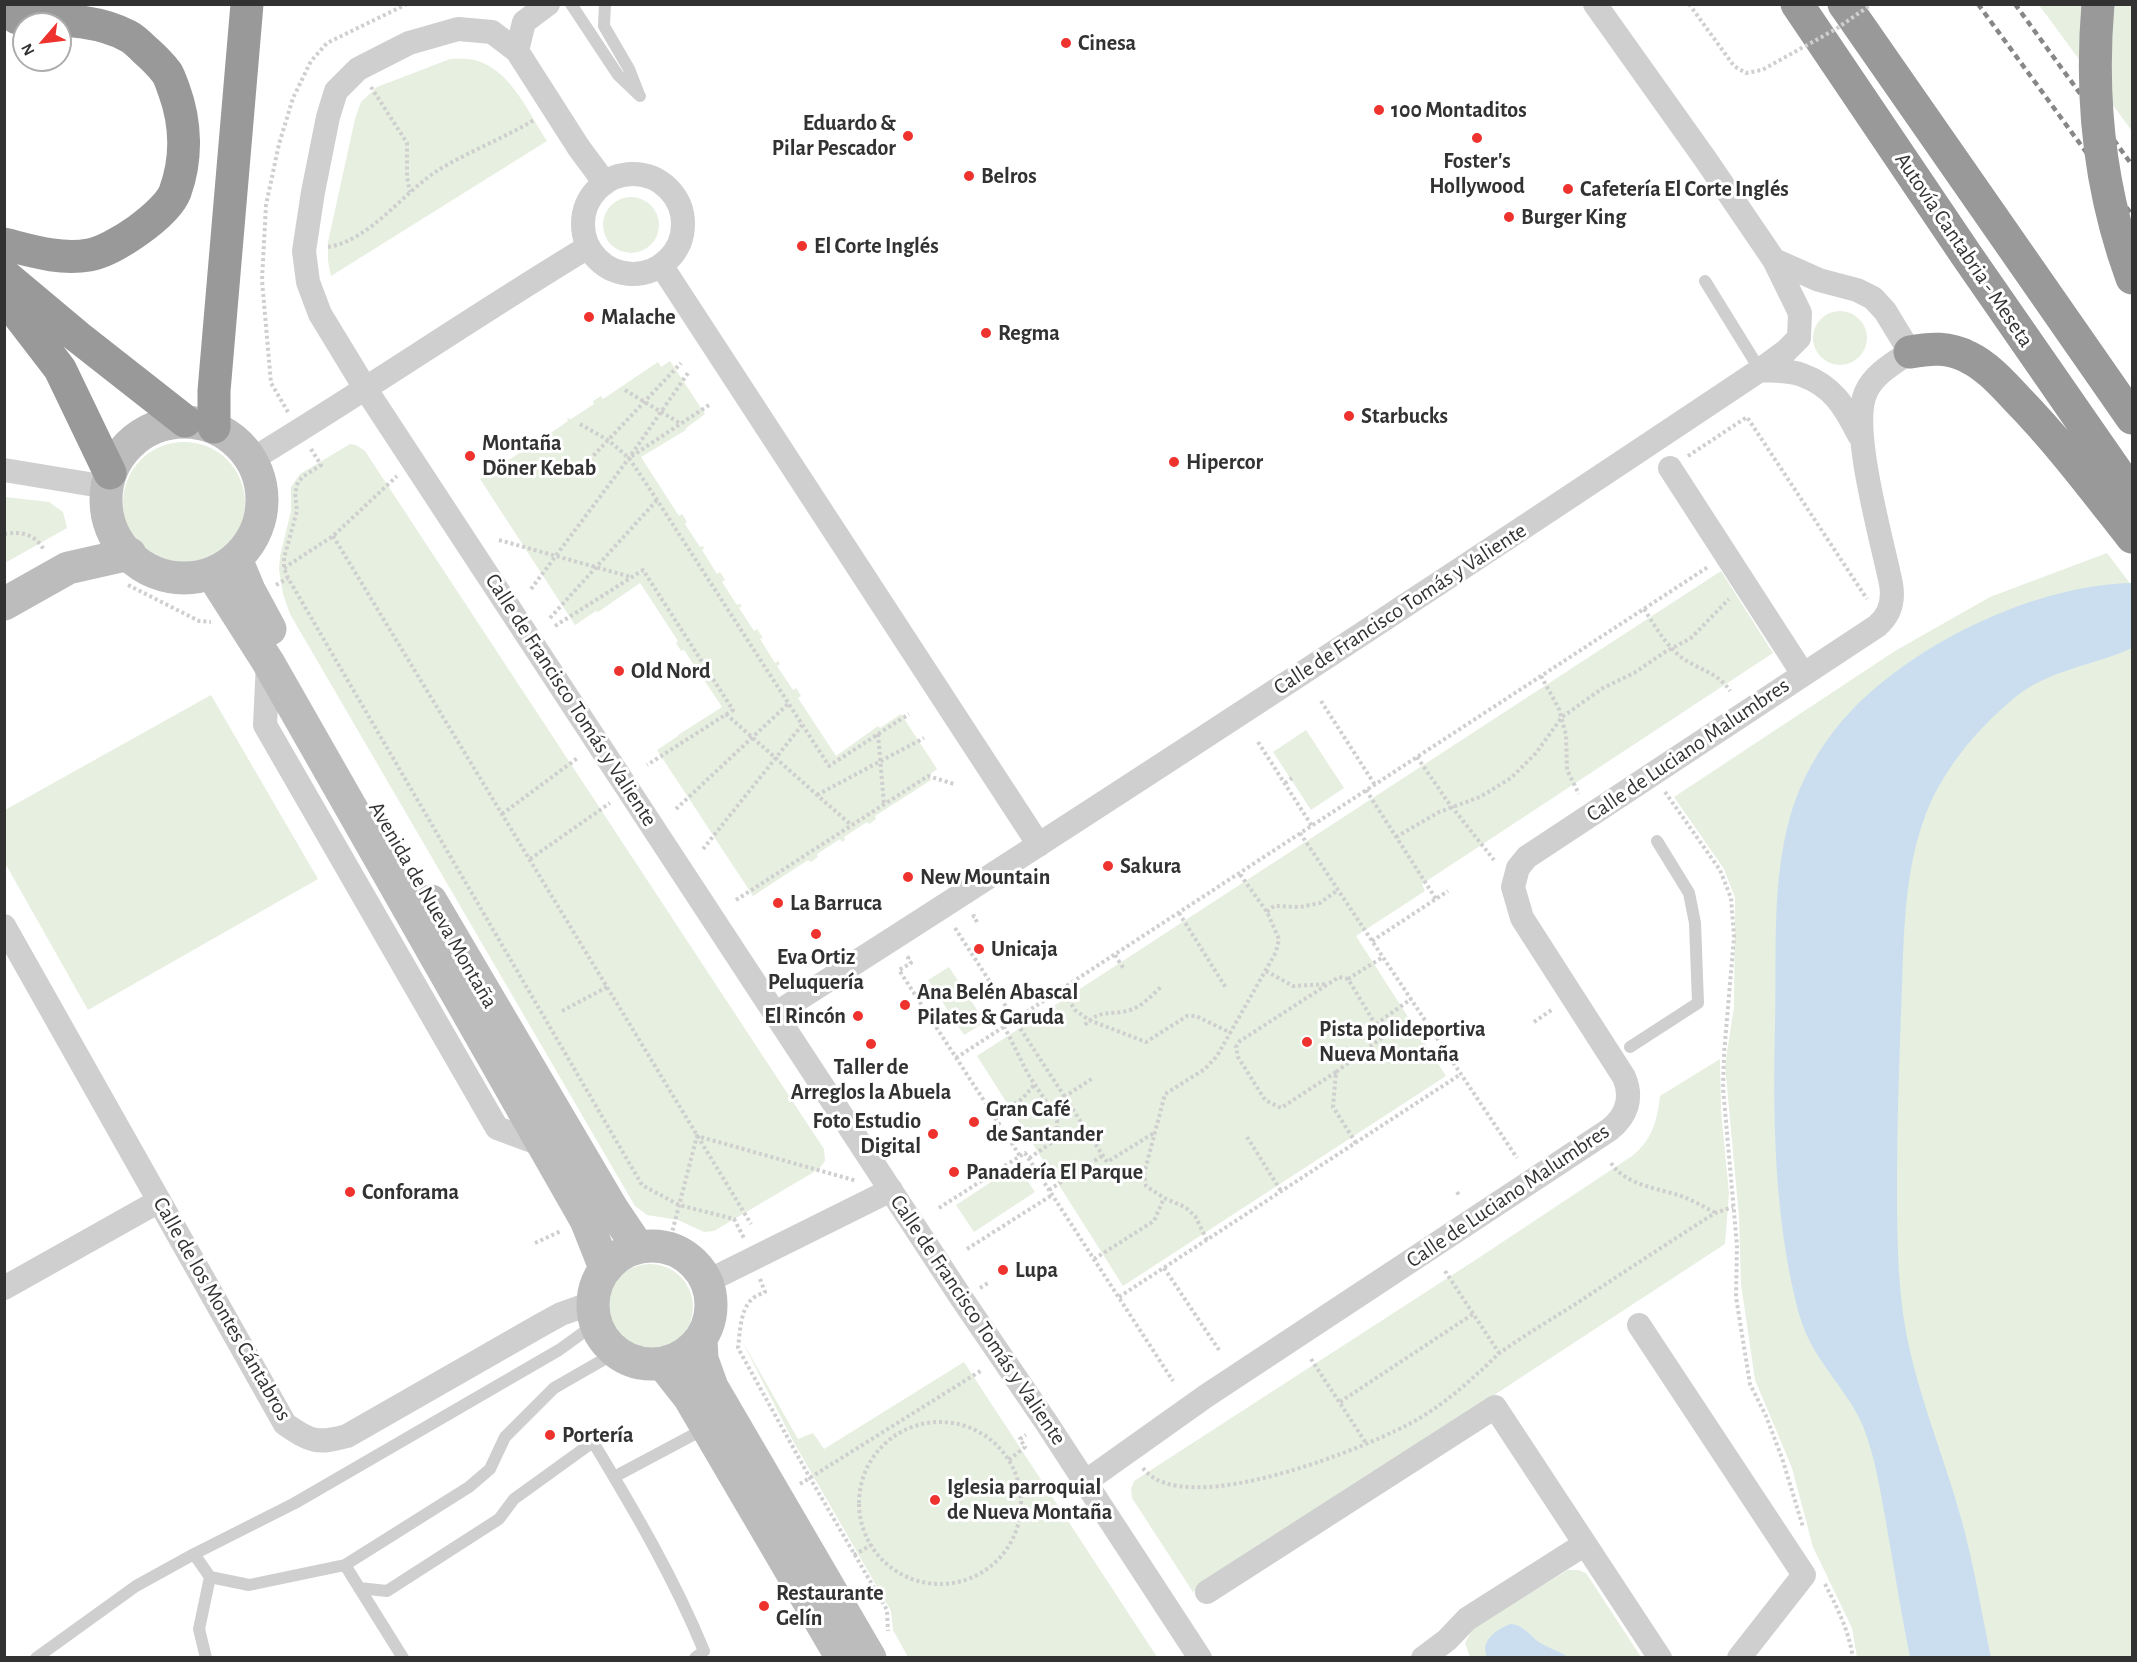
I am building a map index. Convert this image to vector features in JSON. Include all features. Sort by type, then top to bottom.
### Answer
[{"type":"highway","points":[[10,20],[65,4]]},
{"type":"highway","points":[[4,275],[69,330],[199,424],[214,392],[247,4]]},
{"type":"highway","points":[[1782,4],[1967,256]]},
{"type":"highway","name":"Autovía Cantabria - Meseta","points":[[1797,4],[1967,256],[2133,495]]},
{"type":"highway","name":"Autovía Cantabria - Meseta","points":[[1844,4],[2133,418]]},
{"type":"highway","points":[[2098,4],[2095,64],[2100,145],[2107,192],[2133,278]]},
{"type":"highway","points":[[4,244],[50,256],[90,255],[126,240],[153,218],[174,194],[183,159],[184,128],[168,75],[150,54],[129,36],[94,25],[67,20],[10,20]]},
{"type":"highway","points":[[4,296],[60,369],[108,491]]},
{"type":"highway","points":[[1910,352],[1928,349],[1954,351],[1984,368],[2040,422],[2133,537]]},
{"type":"main road","points":[[4,604],[58,563],[108,491],[124,449],[143,433],[159,426],[199,424],[238,443],[251,460],[262,495],[260,519],[249,545],[224,566],[176,578],[146,569],[58,563]]},
{"type":"main road","points":[[108,491],[115,536],[128,569]]},
{"type":"main road","name":"Avenida de Nueva Montaña","points":[[224,566],[268,662],[586,1220],[605,1269]]},
{"type":"main road","name":"Avenida de Nueva Montaña","points":[[224,566],[260,612],[606,1200],[652,1247]]},
{"type":"main road","points":[[652,1247],[686,1256],[708,1281],[712,1313],[701,1340],[684,1356],[663,1365],[631,1362],[615,1353],[605,1342],[593,1313],[593,1295],[605,1269],[618,1256],[652,1247]]},
{"type":"main road","points":[[701,1340],[702,1359],[712,1387],[879,1646]]},
{"type":"main road","points":[[663,1365],[688,1397],[707,1428],[842,1658]]},
{"type":"street","points":[[517,51],[524,22],[548,4]]},
{"type":"street","points":[[1595,4],[1700,151],[1774,260],[1819,280],[1857,290],[1873,298],[1885,311],[1910,352]]},
{"type":"street","name":"Calle de Francisco Tomás y Valiente","points":[[605,183],[517,51],[492,32],[458,29],[410,43],[358,69],[336,91],[328,117],[304,251],[308,282],[320,314],[365,388],[1200,1658]]},
{"type":"street","points":[[642,175],[664,184],[674,196],[681,210],[683,226],[680,241],[673,255],[661,265],[643,273],[623,273],[604,265],[588,248],[583,226],[584,214],[595,191],[605,183],[619,176],[642,175]]},
{"type":"street","points":[[251,460],[299,432],[588,248]]},
{"type":"street","name":"Calle de Francisco Tomás y Valiente","points":[[776,1014],[1039,845],[1532,522],[1786,351],[1799,338],[1800,313],[1774,260]]},
{"type":"street","points":[[661,265],[1039,845]]},
{"type":"street","name":"Calle de Luciano Malumbres","points":[[1085,1482],[1206,1396],[1525,1187],[1610,1130],[1621,1120],[1628,1099],[1624,1077],[1522,918],[1513,887],[1518,868],[1527,857],[1877,626],[1886,617],[1891,606],[1891,584],[1861,440],[1861,402],[1867,389],[1878,376],[1910,352]]},
{"type":"street","name":"Calle de Luciano Malumbres","points":[[1760,370],[1801,374],[1826,387],[1845,406],[1861,440]]},
{"type":"street","points":[[1670,468],[1803,674]]},
{"type":"street","points":[[4,470],[108,491]]},
{"type":"street","name":"Calle de los Montes Cántabros","points":[[4,926],[285,1424],[303,1437],[325,1442],[347,1437],[561,1314],[593,1313]]},
{"type":"street","points":[[708,1281],[891,1190]]},
{"type":"street","points":[[4,1288],[159,1202]]},
{"type":"street","points":[[1639,1324],[1804,1575],[1739,1658]]},
{"type":"street","points":[[1207,1592],[1495,1407],[1660,1658]]},
{"type":"street","points":[[1423,1658],[1453,1649],[1467,1619],[1585,1544]]},
{"type":"lane","points":[[571,4],[618,75],[640,96],[629,69],[604,26],[605,4]]},
{"type":"lane","points":[[1705,281],[1760,370]]},
{"type":"lane","points":[[1630,1047],[1698,1003],[1695,923],[1689,893],[1657,841]]},
{"type":"lane","points":[[36,1658],[136,1586],[295,1503],[559,1350],[593,1313]]},
{"type":"lane","points":[[194,1554],[210,1577],[249,1585],[345,1564],[469,1487],[490,1469],[505,1437],[554,1388],[615,1353]]},
{"type":"lane","points":[[614,1477],[707,1428]]},
{"type":"lane","points":[[359,1588],[387,1591],[499,1519],[514,1499],[593,1442],[653,1544],[695,1628],[704,1651],[695,1658]]},
{"type":"lane","points":[[345,1564],[403,1658]]},
{"type":"lane","points":[[206,1658],[199,1629],[210,1577]]},
{"type":"path","points":[[1689,4],[1734,66],[1746,73],[1762,70],[1836,29],[1872,4]]},
{"type":"path","points":[[369,84],[407,143],[407,177],[410,192]]},
{"type":"path","points":[[321,249],[352,240],[440,169],[554,108]]},
{"type":"path","points":[[577,473],[681,363]]},
{"type":"path","points":[[531,589],[629,458],[688,374]]},
{"type":"path","points":[[624,390],[681,424]]},
{"type":"path","points":[[629,458],[709,405]]},
{"type":"path","points":[[1670,468],[1747,417],[1869,603]]},
{"type":"path","points":[[580,424],[608,440],[629,458],[829,766],[909,714]]},
{"type":"path","points":[[400,473],[333,536],[284,568],[642,1185],[679,1204],[735,1219],[753,1257],[765,1292],[751,1300],[745,1311],[738,1348],[887,1610],[879,1646]]},
{"type":"path","points":[[550,618],[657,500]]},
{"type":"path","points":[[4,534],[31,535],[58,563]]},
{"type":"path","points":[[333,536],[751,1224]]},
{"type":"path","points":[[499,540],[632,577]]},
{"type":"path","points":[[956,1058],[1727,555]]},
{"type":"path","points":[[128,569],[199,621],[215,623]]},
{"type":"path","points":[[555,626],[643,570],[733,710],[647,765]]},
{"type":"path","points":[[1396,837],[1439,812],[1491,792],[1519,772],[1562,717],[1603,688],[1634,673],[1691,638],[1724,602],[1747,587]]},
{"type":"path","points":[[1644,609],[1672,648],[1683,659],[1717,676],[1730,691]]},
{"type":"path","points":[[1541,676],[1562,717],[1566,735],[1567,770],[1579,794]]},
{"type":"path","points":[[1321,701],[1375,784]]},
{"type":"path","points":[[676,809],[789,704]]},
{"type":"path","points":[[726,714],[851,825]]},
{"type":"path","points":[[703,849],[802,725]]},
{"type":"path","points":[[878,734],[884,804]]},
{"type":"path","points":[[817,795],[924,738]]},
{"type":"path","points":[[1258,742],[1312,825]]},
{"type":"path","points":[[502,814],[598,743]]},
{"type":"path","points":[[1418,757],[1452,808],[1494,860]]},
{"type":"path","points":[[1652,775],[1720,870],[1731,898],[1734,937],[1723,1088],[1737,1246],[1736,1298],[1750,1384],[1766,1416],[1782,1458],[1805,1535]]},
{"type":"path","points":[[736,900],[928,776],[954,784]]},
{"type":"path","points":[[1285,783],[1292,778]]},
{"type":"path","points":[[530,859],[629,789]]},
{"type":"path","points":[[1366,790],[1436,899]]},
{"type":"path","points":[[1300,833],[1517,1158]]},
{"type":"path","points":[[1207,1240],[1195,1216],[1185,1207],[1164,1198],[1146,1186],[1144,1174],[1165,1095],[1204,1069],[1217,1056],[1276,952],[1279,939],[1266,912],[1239,873]]},
{"type":"path","points":[[1266,912],[1274,906],[1300,907],[1320,903],[1338,890]]},
{"type":"path","points":[[1372,941],[1448,891]]},
{"type":"path","points":[[1179,912],[1226,988]]},
{"type":"path","points":[[974,916],[978,924]]},
{"type":"path","points":[[955,928],[1107,1162],[1155,1132]]},
{"type":"path","points":[[1114,954],[1124,969]]},
{"type":"path","points":[[1348,979],[1383,1037],[1336,1072],[1281,1107],[1265,1100],[1238,1057],[1236,1047],[1240,1041],[1339,977],[1348,979],[1383,957]]},
{"type":"path","points":[[908,958],[911,963],[899,970],[1020,1156]]},
{"type":"path","points":[[1266,970],[1293,986],[1328,984]]},
{"type":"path","points":[[562,1011],[607,987]]},
{"type":"path","points":[[1085,1025],[1099,1014],[1130,1010],[1146,1002],[1162,987]]},
{"type":"path","points":[[1062,989],[1075,1010],[1089,1020],[1146,1042],[1187,1016],[1196,1016],[1231,1033]]},
{"type":"path","points":[[1376,1024],[1411,999]]},
{"type":"path","points":[[1004,1026],[1053,1112],[1058,1127],[1051,1143],[1028,1159]]},
{"type":"path","points":[[1336,1072],[1333,1107],[1356,1143]]},
{"type":"path","points":[[1119,1298],[1461,1074]]},
{"type":"path","points":[[1064,1097],[1093,1078]]},
{"type":"path","points":[[994,1117],[1026,1095],[1035,1084]]},
{"type":"path","points":[[652,1247],[679,1204],[698,1136]]},
{"type":"path","points":[[698,1136],[891,1190]]},
{"type":"path","points":[[1247,1137],[1281,1191]]},
{"type":"path","points":[[939,1208],[1025,1153],[1173,1381]]},
{"type":"path","points":[[967,1249],[1102,1156]]},
{"type":"path","points":[[1611,1163],[1616,1170],[1634,1182],[1686,1198],[1715,1213]]},
{"type":"path","points":[[1094,1259],[1154,1221],[1164,1198]]},
{"type":"path","points":[[1143,1468],[1150,1477],[1165,1484],[1201,1488],[1232,1485],[1286,1473],[1365,1443],[1419,1418],[1455,1394],[1499,1353],[1715,1213],[1733,1207]]},
{"type":"path","points":[[535,1243],[568,1228]]},
{"type":"path","points":[[1164,1268],[1219,1350]]},
{"type":"path","points":[[1445,1270],[1499,1353]]},
{"type":"path","points":[[1340,1402],[1473,1314]]},
{"type":"path","points":[[805,1493],[799,1484],[1003,1357]]},
{"type":"path","points":[[1311,1359],[1365,1443]]},
{"type":"path","points":[[937,1421],[954,1423],[985,1436],[998,1446],[1009,1460],[1020,1492],[1019,1517],[1011,1541],[990,1567],[959,1582],[925,1583],[894,1570],[881,1559],[871,1545],[859,1514],[862,1479],[868,1464],[890,1438],[905,1429],[920,1424],[937,1421]]},
{"type":"path","points":[[1009,1460],[1025,1447],[1020,1439],[1046,1422]]},
{"type":"path","points":[[885,1431],[890,1438]]},
{"type":"path","points":[[854,1555],[871,1545]]},
{"type":"path","points":[[1821,1577],[1838,1608],[1853,1658]]},
{"type":"green space","points":[[2039,5],[2132,5],[2132,131]]},
{"type":"green space","points":[[450,59],[478,61],[501,74],[518,95],[547,141],[331,276],[328,242],[355,119],[361,102],[377,87]]},
{"type":"green space","points":[[631,197],[646,202],[654,210],[659,225],[654,240],[646,248],[631,253],[616,248],[608,240],[603,225],[608,210],[616,202]]},
{"type":"green space","points":[[1840,311],[1850,313],[1859,319],[1865,328],[1867,338],[1865,348],[1859,357],[1850,363],[1840,365],[1830,363],[1821,357],[1815,348],[1813,338],[1815,328],[1821,319],[1830,313]]},
{"type":"green space","points":[[670,361],[705,414],[686,430],[641,457],[679,516],[682,514],[687,522],[685,524],[700,547],[703,546],[702,550],[717,574],[720,572],[725,580],[722,582],[737,605],[742,606],[739,608],[754,631],[757,629],[763,638],[760,639],[775,663],[778,661],[780,664],[777,666],[793,690],[796,688],[801,696],[798,698],[836,756],[878,726],[880,728],[901,714],[937,769],[928,776],[931,780],[875,816],[876,819],[869,824],[867,822],[844,837],[845,840],[842,842],[840,839],[817,854],[818,857],[811,862],[808,860],[753,896],[657,750],[722,707],[684,650],[681,651],[676,643],[678,641],[640,583],[575,625],[480,479],[536,442],[535,439],[543,434],[545,437],[568,421],[567,418],[571,419],[594,404],[593,401],[601,396],[603,399],[658,362],[661,367]]},
{"type":"green space","points":[[184,442],[207,446],[227,460],[241,480],[245,503],[241,526],[227,546],[207,560],[184,564],[161,560],[141,546],[127,526],[123,503],[127,480],[141,460],[161,446]]},
{"type":"green space","points":[[350,444],[365,451],[824,1149],[825,1161],[819,1169],[714,1231],[704,1232],[678,1220],[647,1215],[635,1206],[290,614],[283,594],[279,570],[280,556],[291,511],[291,487],[300,474]]},
{"type":"green space","points":[[5,497],[49,502],[63,512],[67,528],[5,563]]},
{"type":"green space","points":[[2107,553],[2132,586],[2132,1657],[1857,1657],[1852,1628],[1813,1547],[1792,1468],[1755,1380],[1741,1284],[1739,1217],[1725,1065],[1734,1007],[1735,898],[1724,869],[1674,797],[1895,651],[1990,597]]},
{"type":"green space","points":[[1721,571],[1773,653],[1422,884],[1425,891],[1356,936],[1446,1076],[1123,1286],[977,1056]]},
{"type":"green space","points":[[211,695],[318,879],[88,1010],[5,863],[5,810]]},
{"type":"green space","points":[[1306,730],[1344,788],[1311,810],[1273,752]]},
{"type":"green space","points":[[949,967],[985,1022],[964,1035],[928,980]]},
{"type":"green space","points":[[1720,1059],[1721,1110],[1729,1193],[1725,1244],[1193,1592],[1132,1498],[1131,1489],[1134,1481],[1632,1156],[1649,1137],[1660,1096]]},
{"type":"green space","points":[[1017,1165],[1035,1192],[974,1232],[956,1205]]},
{"type":"green space","points":[[642,1264],[658,1264],[681,1276],[690,1290],[693,1307],[690,1324],[681,1338],[658,1350],[642,1350],[626,1343],[614,1331],[607,1315],[607,1299],[614,1283],[626,1271]]},
{"type":"green space","points":[[741,1339],[798,1439],[813,1433],[824,1449],[964,1362],[1157,1657],[908,1657],[893,1630],[891,1611],[793,1441]]},
{"type":"green space","points":[[1568,1570],[1586,1573],[1641,1657],[1470,1657],[1465,1643],[1474,1627]]},
{"type":"water","points":[[2132,583],[2132,648],[2040,681],[2013,699],[1985,725],[1960,754],[1938,787],[1923,822],[1911,868],[1904,941],[1898,1117],[1897,1217],[1901,1294],[1911,1356],[1966,1535],[1991,1657],[1910,1657],[1879,1485],[1867,1437],[1852,1406],[1807,1336],[1797,1308],[1787,1261],[1776,1160],[1774,1093],[1777,895],[1784,843],[1800,788],[1814,760],[1832,734],[1852,710],[1879,685],[1911,661],[1981,621],[2019,606],[2057,594],[2095,586]]},
{"type":"water","points":[[1510,1624],[1524,1629],[1542,1644],[1568,1657],[1487,1657],[1485,1651],[1491,1636]]},
{"type":"railway","points":[[1978,4],[2132,215]]},
{"type":"railway","points":[[2015,4],[2132,165]]},
{"type":"place","name":"Cinesa","points":[[1066,43]]},
{"type":"place","name":"100 Montaditos","points":[[1379,110]]},
{"type":"place","name":"Eduardo & Pilar Pescador","points":[[908,136]]},
{"type":"place","name":"Foster's Hollywood","points":[[1477,138]]},
{"type":"place","name":"Belros","points":[[969,176]]},
{"type":"place","name":"Cafetería El Corte Inglés","points":[[1568,189]]},
{"type":"place","name":"Burger King","points":[[1509,217]]},
{"type":"place","name":"El Corte Inglés","points":[[802,246]]},
{"type":"place","name":"Malache","points":[[589,317]]},
{"type":"place","name":"Regma","points":[[986,333]]},
{"type":"place","name":"Starbucks","points":[[1349,416]]},
{"type":"place","name":"Montaña Döner Kebab","points":[[470,456]]},
{"type":"place","name":"Hipercor","points":[[1174,462]]},
{"type":"place","name":"Old Nord","points":[[619,671]]},
{"type":"place","name":"Sakura","points":[[1108,866]]},
{"type":"place","name":"New Mountain","points":[[908,877]]},
{"type":"place","name":"La Barruca","points":[[778,903]]},
{"type":"place","name":"Eva Ortiz Peluquería","points":[[816,934]]},
{"type":"place","name":"Unicaja","points":[[979,949]]},
{"type":"place","name":"Ana Belén Abascal Pilates & Garuda","points":[[905,1005]]},
{"type":"place","name":"El Rincón","points":[[858,1016]]},
{"type":"place","name":"Pista polideportiva Nueva Montaña","points":[[1307,1042]]},
{"type":"place","name":"Taller de Arreglos la Abuela","points":[[871,1044]]},
{"type":"place","name":"Gran Café de Santander","points":[[974,1122]]},
{"type":"place","name":"Foto Estudio Digital","points":[[933,1134]]},
{"type":"place","name":"Panadería El Parque","points":[[954,1172]]},
{"type":"place","name":"Conforama","points":[[350,1192]]},
{"type":"place","name":"Lupa","points":[[1003,1270]]},
{"type":"place","name":"Portería","points":[[550,1435]]},
{"type":"place","name":"Iglesia parroquial de Nueva Montaña","points":[[935,1500]]},
{"type":"place","name":"Restaurante Gelín","points":[[764,1606]]}]
